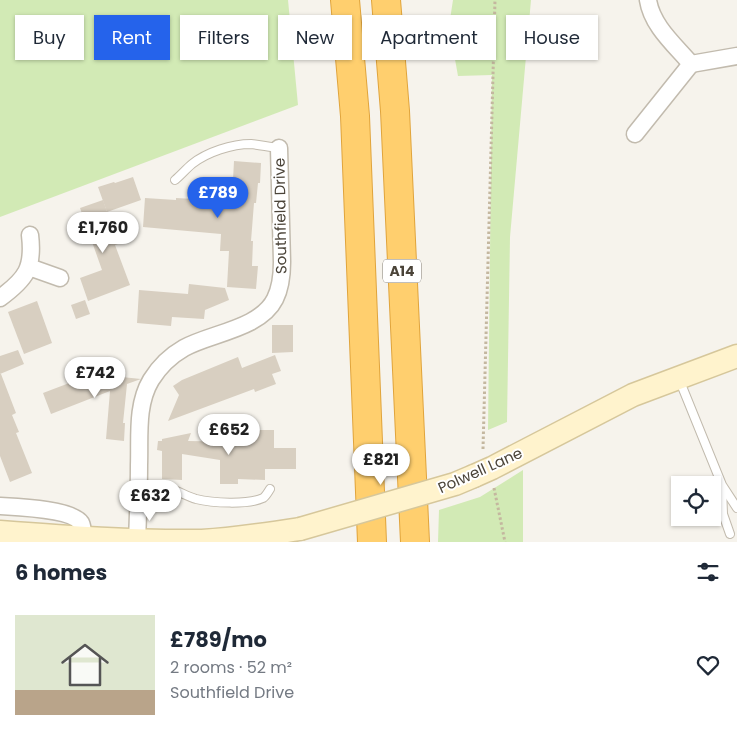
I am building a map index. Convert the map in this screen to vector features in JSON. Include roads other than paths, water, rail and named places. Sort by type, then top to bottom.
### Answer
[{"type":"highway","name":"A14","points":[[345,0],[355,116],[372,542]]},
{"type":"highway","name":"A14","points":[[386,0],[395,111],[415,542]]},
{"type":"street","points":[[648,0],[660,28],[691,64]]},
{"type":"street","points":[[635,134],[691,64],[737,56]]},
{"type":"street","name":"Southfield Drive","points":[[137,541],[140,416],[146,390],[167,360],[185,347],[248,323],[275,300],[282,278],[279,148]]},
{"type":"street","points":[[0,298],[26,274],[31,260],[30,235]]},
{"type":"street","points":[[29,267],[60,278]]},
{"type":"street","name":"Polwell Lane","points":[[0,532],[137,541],[202,541],[300,529],[455,484],[483,465],[633,395],[737,356]]},
{"type":"street","points":[[0,506],[66,514],[80,522],[84,538]]},
{"type":"lane","points":[[175,180],[198,160],[222,150],[250,144],[279,148]]},
{"type":"lane","points":[[678,377],[722,485],[737,508]]},
{"type":"lane","points":[[722,485],[724,514],[730,534]]},
{"type":"lane","points":[[139,488],[166,488],[194,498],[220,503],[252,501],[263,498],[270,489]]}]
